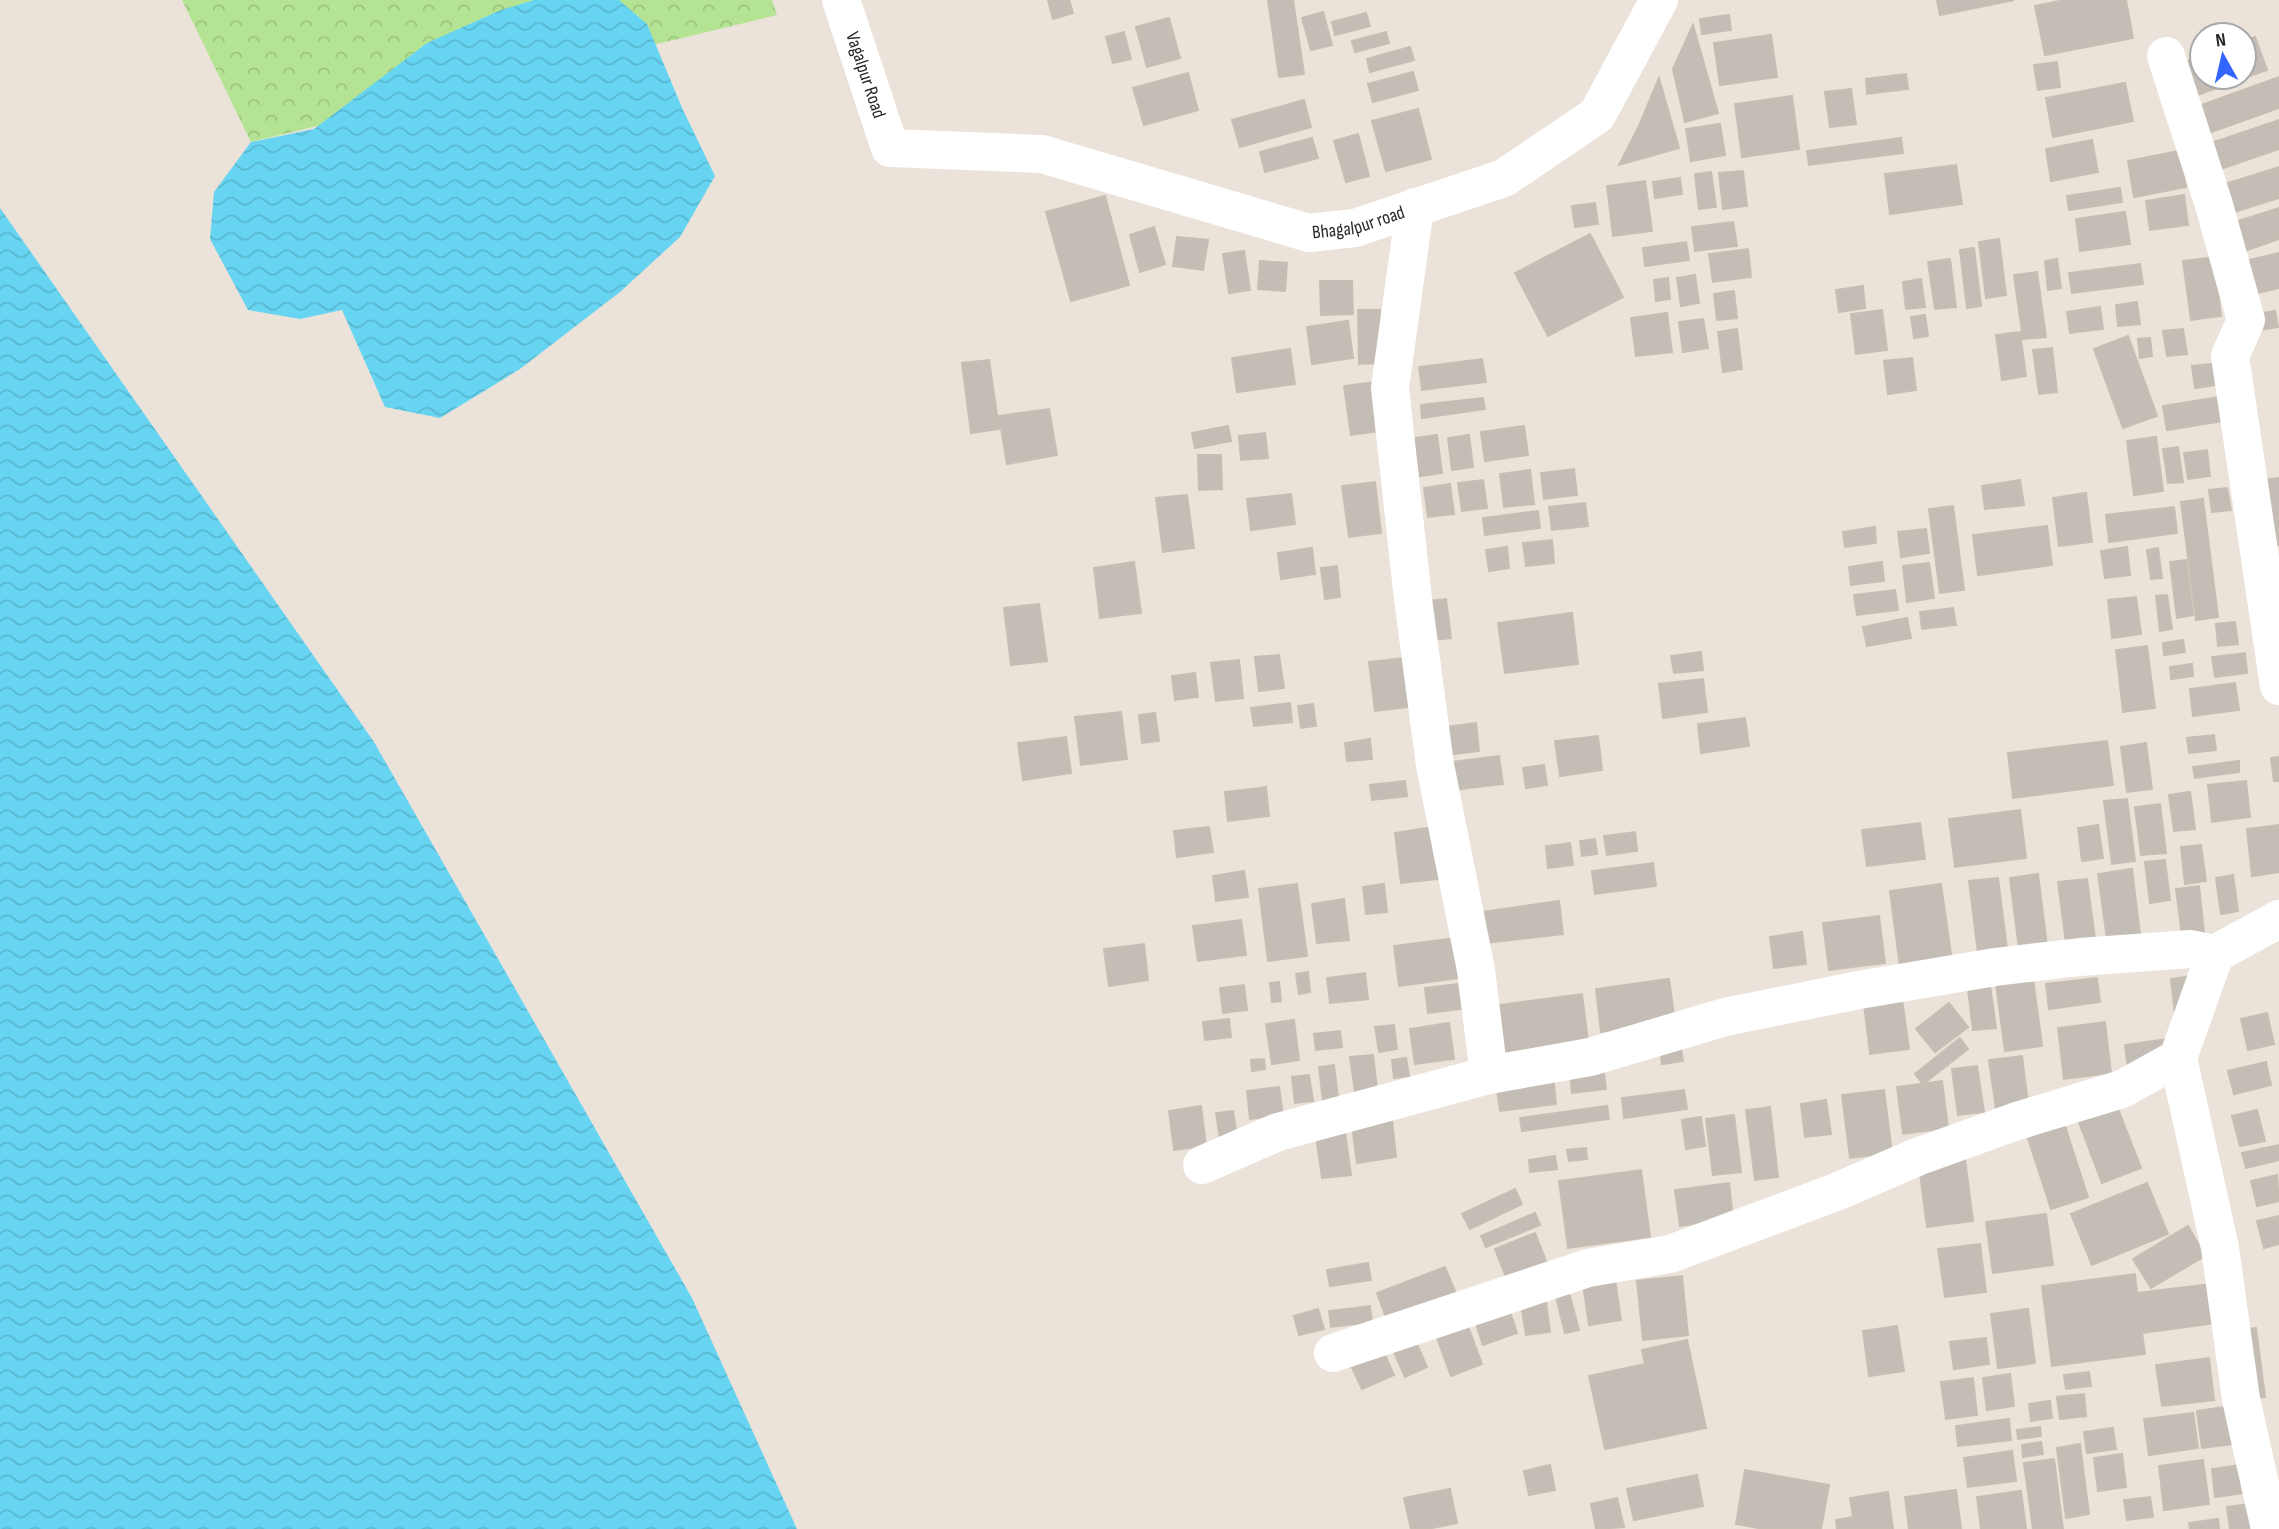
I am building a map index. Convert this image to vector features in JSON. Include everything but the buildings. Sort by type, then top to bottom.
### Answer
[{"type":"street","name":"Vagalpur Road","points":[[841,0],[890,148]]},
{"type":"street","name":"Bhagalpur road","points":[[890,148],[1042,154],[1308,233],[1355,228],[1504,178],[1597,115],[1659,0]]},
{"type":"street","points":[[2166,56],[2214,205],[2246,320],[2230,356],[2279,686]]},
{"type":"street","points":[[1415,207],[1390,388],[1434,765],[1476,970],[1489,1075]]},
{"type":"street","points":[[1202,1165],[1278,1132],[1489,1075],[1590,1057],[1725,1017],[1859,990],[1995,967],[2080,957],[2191,949],[2216,954],[2279,919]]},
{"type":"street","points":[[2216,954],[2178,1058],[2220,1248],[2241,1399],[2270,1529]]},
{"type":"street","points":[[1333,1353],[1588,1268],[1670,1254],[1836,1192],[1917,1157],[2014,1122],[2122,1088],[2178,1058]]},
{"type":"green space","points":[[182,0],[772,0],[777,15],[251,142]]},
{"type":"water","points":[[534,0],[619,0],[647,24],[683,110],[715,176],[680,237],[620,292],[520,369],[440,418],[385,407],[342,310],[300,319],[248,310],[210,239],[214,192],[251,142],[314,129],[427,43],[501,10]]},
{"type":"water","points":[[0,208],[374,742],[692,1298],[797,1529],[0,1529]]}]
